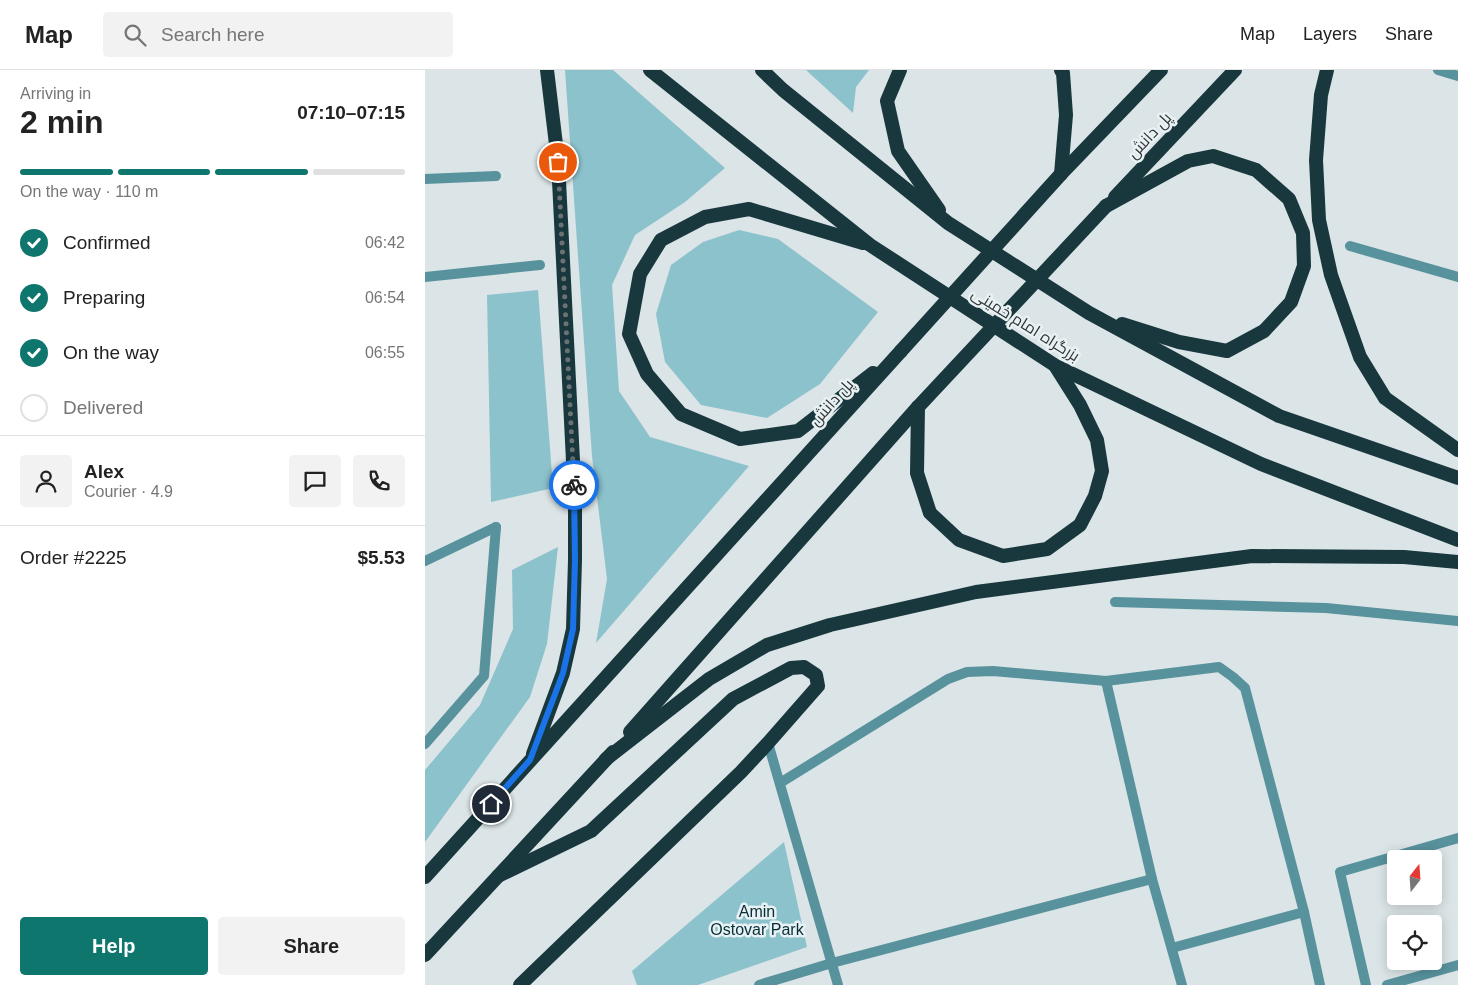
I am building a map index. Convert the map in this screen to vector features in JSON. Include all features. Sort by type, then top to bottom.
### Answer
[{"type":"highway","points":[[530,760],[563,673],[573,629],[575,560],[575,500],[558,162],[547,70]]},
{"type":"highway","name":"بزرگراه امام خمینی","points":[[650,70],[871,245],[1056,366],[1261,464],[1458,540]]},
{"type":"highway","points":[[762,70],[783,90],[948,223],[1089,313],[1279,416],[1458,478]]},
{"type":"highway","points":[[900,70],[887,102],[898,151],[948,223]]},
{"type":"highway","points":[[1061,70],[1063,73],[1066,115],[1061,174]]},
{"type":"highway","name":"پل دانش","points":[[425,877],[1061,174],[1161,70]]},
{"type":"highway","name":"پل دانش","points":[[607,759],[918,407],[1235,70]]},
{"type":"highway","points":[[1327,70],[1321,95],[1317,168],[1319,220],[1334,284],[1360,357],[1385,398],[1458,450]]},
{"type":"highway","points":[[1089,313],[1179,342],[1227,351],[1263,332],[1291,302],[1304,266],[1303,232],[1289,199],[1256,170],[1213,156],[1188,161],[1106,206]]},
{"type":"highway","points":[[871,245],[749,209],[705,217],[661,240],[639,274],[629,334],[647,374],[681,414],[740,439],[798,430],[901,351]]},
{"type":"highway","points":[[918,407],[917,473],[930,513],[959,540],[1003,556],[1047,550],[1080,525],[1095,496],[1102,471],[1097,440],[1080,405],[1056,366]]},
{"type":"highway","points":[[425,955],[607,759],[709,679],[767,645],[830,625],[976,592],[1252,556],[1405,557],[1458,562]]},
{"type":"highway","points":[[498,876],[591,831],[733,699],[791,668],[804,667],[817,675],[818,686],[768,744],[520,985]]},
{"type":"street","points":[[1438,70],[1458,76]]},
{"type":"street","points":[[425,180],[496,176]]},
{"type":"street","points":[[1351,246],[1458,277]]},
{"type":"street","points":[[425,277],[540,265]]},
{"type":"street","points":[[425,561],[496,528],[484,676],[425,744]]},
{"type":"street","points":[[1115,602],[1326,608],[1458,621]]},
{"type":"street","points":[[780,783],[948,679],[967,672],[993,671],[1106,681],[1219,667],[1245,688],[1304,912],[1320,985]]},
{"type":"street","points":[[1106,681],[1152,878],[1182,985]]},
{"type":"street","points":[[768,744],[838,985]]},
{"type":"street","points":[[1366,985],[1340,872],[1458,838]]},
{"type":"street","points":[[759,985],[832,963],[1152,878]]},
{"type":"street","points":[[1172,948],[1304,912]]},
{"type":"street","points":[[1387,985],[1458,965]]},
{"type":"green space","points":[[565,70],[613,70],[725,168],[685,202],[635,235],[612,285],[619,391],[650,437],[749,466],[596,643],[607,579],[592,456]]},
{"type":"green space","points":[[806,70],[869,70],[856,87],[853,113]]},
{"type":"green space","points":[[739,230],[778,239],[878,312],[820,384],[767,418],[701,405],[665,362],[656,314],[671,265],[703,242]]},
{"type":"green space","points":[[538,290],[553,488],[491,502],[487,295]]},
{"type":"green space","points":[[558,547],[547,644],[530,697],[425,842],[425,770],[480,705],[513,629],[512,570]]},
{"type":"green space","name":"Amin Ostovar Park","points":[[784,842],[807,947],[698,985],[637,985],[632,971]]},
{"type":"way so far","points":[[558,162],[574,485]]},
{"type":"route","points":[[491,804],[530,760],[563,673],[573,629],[575,560],[574,485]]}]
